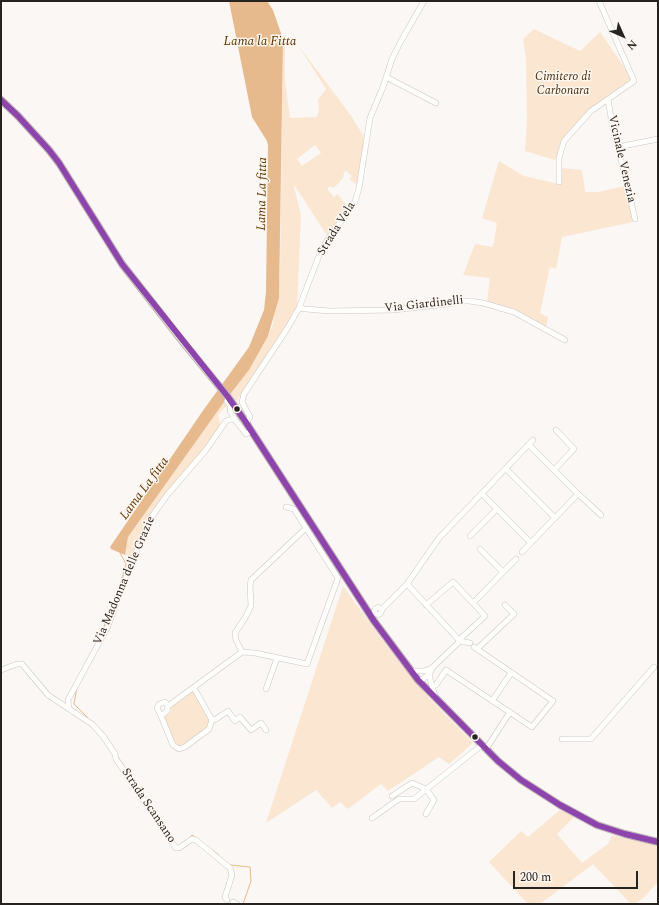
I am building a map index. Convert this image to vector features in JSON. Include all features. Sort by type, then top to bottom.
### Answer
[{"type":"main road","points":[[1,100],[18,116],[54,157],[122,264],[182,342],[228,397],[252,431],[374,621],[418,680],[484,747],[521,780],[581,817],[597,825],[658,842]]},
{"type":"street","name":"Strada Vela","points":[[246,423],[250,417],[242,402],[244,394],[287,329],[299,308],[320,253],[328,239],[355,202],[360,182],[368,125],[392,59],[424,1]]},
{"type":"street","points":[[559,182],[559,158],[564,141],[591,111],[634,81],[599,1]]},
{"type":"street","points":[[386,77],[436,102]]},
{"type":"street","name":"Vicinale Venezia","points":[[608,99],[612,124],[635,219]]},
{"type":"street","points":[[618,147],[658,139]]},
{"type":"street","name":"Via Giardinelli","points":[[299,308],[306,310],[329,311],[393,310],[469,301],[483,303],[514,312],[565,340]]},
{"type":"street","points":[[228,397],[227,401],[230,406],[230,411],[236,421],[246,434],[252,431]]},
{"type":"street","name":"Via Madonna delle Grazie","points":[[69,698],[108,626],[126,576],[150,519],[168,494],[206,450],[226,421],[232,419],[236,421]]},
{"type":"street","points":[[554,470],[574,449],[556,430]]},
{"type":"street","points":[[381,610],[407,584],[439,538],[533,440]]},
{"type":"street","points":[[529,445],[578,494],[602,515]]},
{"type":"street","points":[[529,445],[578,494]]},
{"type":"street","points":[[506,469],[555,518]]},
{"type":"street","points":[[482,494],[531,543]]},
{"type":"street","points":[[522,552],[578,494]]},
{"type":"street","points":[[161,716],[167,711],[168,706],[242,652],[255,653],[307,664],[338,578],[294,510],[286,507]]},
{"type":"street","points":[[470,536],[497,509]]},
{"type":"street","points":[[242,652],[236,640],[235,633],[245,618],[250,606],[251,580],[306,528]]},
{"type":"street","points":[[480,549],[503,572]]},
{"type":"street","points":[[473,603],[516,559]]},
{"type":"street","points":[[418,680],[423,678],[427,672],[485,616],[453,582],[426,605]]},
{"type":"street","points":[[407,584],[460,641],[470,643]]},
{"type":"street","points":[[436,685],[446,670],[532,727],[553,701],[476,648],[514,614],[505,605]]},
{"type":"street","points":[[266,689],[277,658]]},
{"type":"street","name":"Strada Scansano","points":[[1,670],[17,664],[22,664],[44,692],[87,719],[103,736],[115,754],[116,759],[176,848],[179,848],[192,840],[196,840],[229,866],[232,874],[225,897],[232,902]]},
{"type":"street","points":[[562,740],[591,739],[654,667]]},
{"type":"street","points":[[411,671],[427,672]]},
{"type":"street","points":[[427,672],[435,696]]},
{"type":"street","points":[[492,701],[511,673]]},
{"type":"street","points":[[168,706],[165,702],[159,704],[157,708],[173,745],[179,749],[185,747],[209,729],[212,720],[194,688]]},
{"type":"street","points":[[57,701],[63,701],[69,698]]},
{"type":"street","points":[[69,698],[69,709]]},
{"type":"street","points":[[212,720],[228,711],[235,721],[240,717],[251,730],[261,723],[266,730]]},
{"type":"street","points":[[372,818],[399,799],[414,799],[484,747],[510,712]]},
{"type":"street","points":[[392,796],[412,783],[426,789],[434,800],[426,814]]},
{"type":"green space","name":"Cimitero di Carbonara","points":[[534,29],[580,51],[600,32],[633,80],[590,110],[562,141],[555,160],[525,151],[527,121],[526,58],[523,39]]},
{"type":"green space","points":[[283,39],[285,42],[285,81],[290,118],[317,117],[319,109],[318,100],[326,89],[298,45],[352,117],[364,137],[359,186],[349,179],[352,176],[346,171],[343,173],[344,176],[339,183],[333,188],[330,186],[327,189],[334,197],[337,194],[348,207],[328,237],[295,186],[294,187],[301,215],[297,307],[284,330],[236,402],[230,394],[249,370],[273,324],[280,277]],"holes":[[[315,145],[321,153],[302,166],[297,159]]]},
{"type":"green space","points":[[499,161],[524,176],[559,184],[561,168],[582,170],[585,192],[599,192],[624,186],[633,222],[562,237],[556,269],[550,267],[540,313],[548,317],[546,328],[487,303],[490,278],[463,275],[475,244],[493,247],[497,223],[482,218]]},
{"type":"green space","points":[[225,400],[228,404],[218,415],[221,426],[205,448],[148,517],[132,557],[125,555],[128,537]]},
{"type":"green space","points":[[343,586],[386,645],[429,698],[473,743],[449,764],[439,757],[388,791],[381,784],[348,809],[340,802],[332,808],[316,790],[266,823]]},
{"type":"green space","points":[[193,691],[209,720],[209,728],[181,747],[175,743],[163,718],[171,711],[171,707]]},
{"type":"green space","points":[[560,810],[574,817],[557,834],[582,863],[608,844],[612,835],[658,846],[658,882],[643,898],[635,904],[631,904],[593,864],[540,904],[528,904],[489,862],[521,831],[528,837]]},
{"type":"water","name":"Lama la Fitta","points":[[229,1],[267,1],[273,10],[283,39],[279,298],[268,336],[249,370],[224,402],[128,537],[125,555],[111,549],[110,547],[202,412],[249,347],[264,310],[266,292],[268,145],[252,117]]},
{"type":"waterway","name":"Lama La fitta","points":[[102,632],[119,588],[126,564],[120,553]]},
{"type":"waterway","name":"Lama La fitta","points":[[77,687],[74,704],[88,718]]},
{"type":"waterway","name":"Lama La fitta","points":[[118,757],[124,766]]},
{"type":"waterway","name":"Lama La fitta","points":[[190,838],[192,835],[195,837]]},
{"type":"waterway","name":"Lama La fitta","points":[[212,850],[219,855]]},
{"type":"waterway","name":"Lama La fitta","points":[[230,865],[250,867],[251,881],[243,904]]},
{"type":"transit line","points":[[1,100],[18,116],[59,163],[122,264],[228,397],[374,621],[418,680],[498,761],[521,780],[560,805],[597,825],[658,842]]}]
